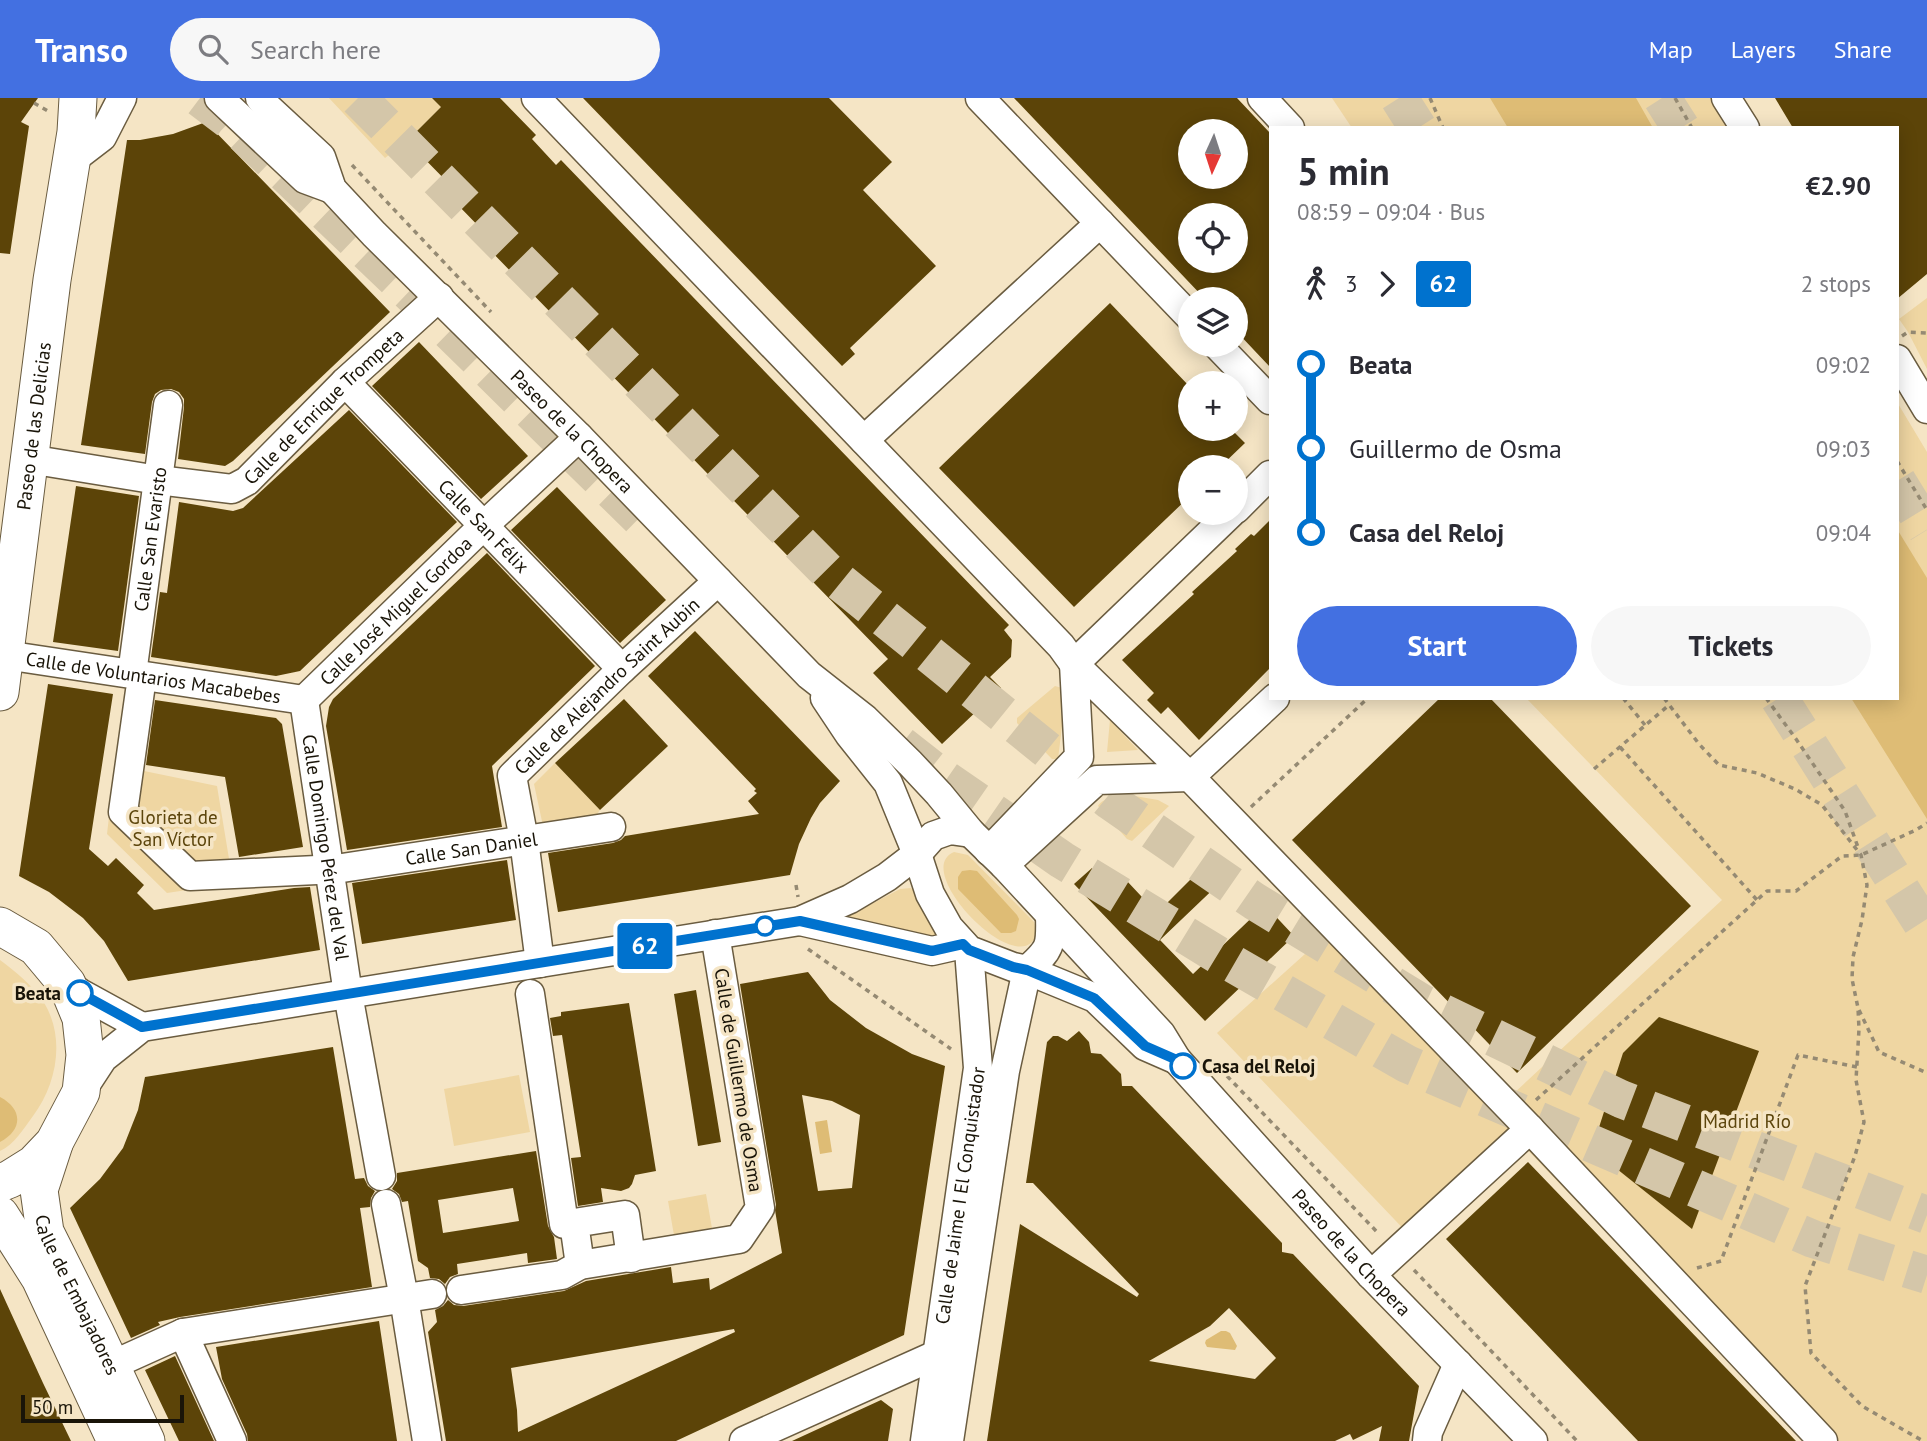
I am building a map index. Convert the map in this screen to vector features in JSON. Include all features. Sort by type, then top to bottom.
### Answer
[{"type":"main road","name":"Paseo de las Delicias","points":[[0,692],[52,280],[78,120],[64,105]]},
{"type":"main road","points":[[0,926],[36,947],[67,984],[81,1018],[85,1055],[81,1092],[54,1143],[34,1164],[0,1183]]},
{"type":"main road","name":"Calle de Embajadores","points":[[54,1143],[39,1190],[45,1232],[146,1441]]},
{"type":"main road","name":"Calle de Embajadores","points":[[0,1215],[40,1278],[116,1441]]},
{"type":"street","points":[[72,160],[102,137],[122,98]]},
{"type":"street","name":"Paseo de la Chopera","points":[[219,98],[304,179],[332,189]]},
{"type":"street","name":"Paseo de la Chopera","points":[[260,98],[321,158],[332,189],[374,234],[579,437],[809,675],[865,719],[910,763],[1161,1034],[1177,1060],[1371,1275],[1533,1441]]},
{"type":"street","points":[[536,98],[1061,646],[1074,664],[1190,777],[1524,1123],[1689,1279],[1823,1441]]},
{"type":"street","points":[[980,98],[1178,304]]},
{"type":"street","points":[[1262,98],[1288,126]]},
{"type":"street","points":[[1726,98],[1744,126]]},
{"type":"street","points":[[864,440],[1100,223]]},
{"type":"street","name":"Calle de Enrique Trompeta","points":[[29,458],[159,480],[232,489],[247,481],[345,382],[439,297]]},
{"type":"street","points":[[1900,347],[1927,409]]},
{"type":"street","points":[[1229,357],[1269,399]]},
{"type":"street","name":"Calle San Félix","points":[[345,382],[622,669]]},
{"type":"street","name":"Calle San Evaristo","points":[[136,683],[168,405]]},
{"type":"street","name":"Calle José Miguel Gordoa","points":[[304,700],[579,437]]},
{"type":"street","points":[[1248,497],[1269,476]]},
{"type":"street","points":[[988,850],[1079,757],[1074,664],[1219,525]]},
{"type":"street","name":"Calle de Alejandro Saint Aubin","points":[[540,963],[524,841],[512,776],[622,669],[718,582]]},
{"type":"street","name":"Calle de Voluntarios Macabebes","points":[[5,655],[136,683],[304,700]]},
{"type":"street","name":"Paseo de la Chopera","points":[[809,675],[849,734],[888,783],[930,894],[948,928],[966,947],[1094,998],[1145,1046],[1177,1060]]},
{"type":"street","points":[[136,683],[123,812],[190,876],[323,870]]},
{"type":"street","name":"Calle Domingo Pérez del Val","points":[[304,700],[323,870],[381,1175]]},
{"type":"street","points":[[988,850],[1097,780],[1190,777],[1273,700]]},
{"type":"street","name":"Calle San Daniel","points":[[323,870],[611,827]]},
{"type":"street","points":[[800,932],[887,877],[916,854],[933,836],[950,831],[988,850]]},
{"type":"street","points":[[1027,970],[1042,956],[1051,942],[1050,915]]},
{"type":"street","points":[[81,1092],[103,1058],[142,1027],[715,934],[800,932],[932,951],[966,947]]},
{"type":"street","name":"Calle de Guillermo de Osma","points":[[461,1290],[739,1239],[760,1208],[715,934]]},
{"type":"street","name":"Calle de Jaime I El Conquistador","points":[[925,1441],[978,1068],[966,947]]},
{"type":"street","name":"Calle de Jaime I El Conquistador","points":[[949,1441],[1005,1070],[1027,970]]},
{"type":"street","points":[[67,984],[142,1027]]},
{"type":"street","points":[[530,994],[568,1216],[571,1270]]},
{"type":"street","points":[[1371,1275],[1524,1123]]},
{"type":"street","points":[[386,1204],[427,1441]]},
{"type":"street","points":[[568,1216],[625,1215],[631,1258]]},
{"type":"street","points":[[110,1366],[183,1333],[432,1294]]},
{"type":"street","points":[[744,1441],[938,1354],[967,1322]]},
{"type":"street","points":[[183,1333],[232,1441]]},
{"type":"street","points":[[1427,1441],[1428,1432],[1458,1364]]},
{"type":"path","points":[[1430,98],[1442,126]]},
{"type":"path","points":[[1675,98],[1691,126]]},
{"type":"path","points":[[34,103],[64,105]]},
{"type":"path","points":[[1900,347],[1908,332],[1927,334]]},
{"type":"path","points":[[1899,464],[1927,510]]},
{"type":"path","points":[[1234,823],[1366,700]]},
{"type":"path","points":[[1625,700],[1645,725]]},
{"type":"path","points":[[1665,700],[1719,765],[1757,773],[1795,789],[1822,805],[1861,855]]},
{"type":"path","points":[[1767,700],[1844,811],[1861,855],[1867,885],[1853,957],[1852,979],[1860,1029],[1856,1080],[1864,1122],[1855,1156],[1805,1286],[1811,1353],[1862,1406],[1923,1441]]},
{"type":"path","points":[[1594,769],[1669,705]]},
{"type":"path","points":[[1620,747],[1757,900]]},
{"type":"path","points":[[1524,1123],[1767,891],[1796,891],[1842,856],[1861,855],[1927,823]]},
{"type":"path","points":[[800,932],[952,1050]]},
{"type":"path","points":[[1858,1009],[1879,1052],[1927,1073]]},
{"type":"path","points":[[1689,1279],[1721,1261],[1798,1055],[1857,1067]]},
{"type":"green space","points":[[329,98],[432,98],[441,107],[407,141],[385,158]]},
{"type":"green space","points":[[1332,98],[1718,98],[1736,126],[1351,126]]},
{"type":"green space","points":[[1927,298],[1927,369],[1899,319]]},
{"type":"green space","name":"Madrid Río","points":[[1899,405],[1927,452],[1927,1441],[1805,1441],[1519,1141],[1414,1240],[1217,1033],[1345,918],[1512,1095],[1722,900],[1528,700],[1899,700]]},
{"type":"green space","points":[[1055,686],[1062,688],[1066,694],[1058,759],[1052,759],[1017,723],[1017,718]]},
{"type":"green space","points":[[1110,720],[1138,750],[1107,752]]},
{"type":"green space","points":[[555,763],[600,810],[593,820],[543,826],[534,784]]},
{"type":"green space","name":"Glorieta de San Víctor","points":[[115,765],[217,786],[233,883],[167,893],[107,834]]},
{"type":"green space","points":[[1129,795],[1158,800],[1169,806],[1132,841],[1127,839],[1098,806],[1107,799]]},
{"type":"green space","points":[[954,852],[968,855],[1034,922],[1036,936],[1031,943],[1018,946],[1001,941],[967,912],[953,894],[945,877],[944,862]]},
{"type":"green space","points":[[911,888],[919,896],[936,936],[845,922],[845,918],[900,889]]},
{"type":"green space","points":[[0,960],[23,979],[43,1001],[55,1030],[56,1060],[48,1090],[33,1116],[10,1145],[0,1151]]},
{"type":"green space","points":[[519,1075],[530,1132],[454,1146],[444,1089]]},
{"type":"green space","points":[[706,1194],[713,1234],[675,1241],[668,1201]]},
{"type":"shaded area","points":[[1490,98],[1636,98],[1652,126],[1507,126]]},
{"type":"shaded area","points":[[1899,532],[1927,578],[1927,819],[1852,700],[1899,700]]},
{"type":"shaded area","points":[[962,871],[977,871],[1017,915],[1019,919],[1016,931],[1001,933],[958,889],[958,877]]},
{"type":"shaded area","points":[[0,1097],[13,1107],[17,1119],[13,1132],[0,1142]]},
{"type":"shaded area","points":[[827,1120],[832,1152],[820,1154],[815,1122]]},
{"type":"shaded area","points":[[1221,1331],[1230,1333],[1237,1346],[1235,1350],[1207,1347],[1206,1340]]},
{"type":"building","points":[[0,98],[38,98],[21,122],[29,126],[10,254],[0,253]]},
{"type":"building","points":[[432,98],[500,98],[536,135],[532,139],[556,165],[561,160],[1009,625],[1004,630],[1012,640],[1011,657],[990,677],[1001,688],[942,744],[873,673],[888,659],[484,244],[490,238],[455,202],[461,196],[407,141],[441,107]]},
{"type":"building","points":[[583,98],[829,98],[892,162],[863,190],[936,266],[850,348],[855,354],[842,366]]},
{"type":"building","points":[[1014,98],[1237,98],[1269,132],[1269,366],[1248,344],[1248,287],[1194,287],[1180,273],[1248,273],[1248,203],[1178,203],[1178,271]]},
{"type":"building","points":[[1775,98],[1927,98],[1927,274],[1899,297],[1899,126],[1792,126]]},
{"type":"building","points":[[206,122],[390,312],[225,466],[178,459],[184,399],[179,392],[171,389],[155,394],[145,454],[81,445],[127,140],[173,134]]},
{"type":"building","points":[[1110,303],[1178,374],[1178,441],[1245,443],[1232,455],[1178,455],[1178,507],[1074,607],[939,468]]},
{"type":"building","points":[[419,342],[528,456],[481,499],[372,386]]},
{"type":"building","points":[[349,410],[457,522],[300,671],[276,676],[151,657],[160,592],[167,593],[179,502],[233,511],[243,508]]},
{"type":"building","points":[[76,486],[139,496],[118,651],[53,642]]},
{"type":"building","points":[[557,487],[666,600],[620,643],[511,530]]},
{"type":"building","points":[[1269,521],[1269,669],[1199,740],[1168,707],[1161,714],[1147,700],[1154,693],[1122,660],[1194,594],[1192,592],[1237,551],[1235,549],[1251,534],[1254,536]]},
{"type":"building","points":[[487,553],[595,666],[492,766],[502,827],[347,850],[326,726],[329,707],[333,699]]},
{"type":"building","points":[[695,631],[840,781],[820,803],[811,818],[799,844],[790,875],[558,912],[548,853],[613,843],[625,836],[759,814],[748,801],[757,793],[754,791],[756,789],[648,676]]},
{"type":"building","points":[[48,684],[113,694],[89,849],[108,866],[116,858],[144,885],[137,893],[154,910],[310,887],[320,950],[128,981],[104,941],[83,918],[49,892],[19,876]]},
{"type":"building","points":[[624,699],[668,746],[600,810],[555,763]]},
{"type":"building","points":[[155,700],[276,718],[282,724],[303,847],[239,857],[225,777],[146,765]]},
{"type":"building","points":[[1438,700],[1492,700],[1691,906],[1517,1073],[1292,840]]},
{"type":"building","points":[[507,860],[516,920],[362,944],[352,883]]},
{"type":"building","points":[[1209,861],[1225,878],[1160,940],[1193,974],[1265,905],[1294,936],[1205,1021],[1074,884],[1092,868],[1114,891],[1126,880],[1157,913]]},
{"type":"building","points":[[808,972],[830,1000],[866,1028],[912,1054],[945,1066],[904,1335],[676,1441],[446,1441],[428,1332],[437,1322],[435,1310],[448,1300],[454,1305],[463,1306],[564,1291],[586,1281],[671,1267],[673,1283],[709,1278],[710,1290],[782,1253],[740,984]],"holes":[[[802,1095],[832,1101],[860,1115],[852,1188],[818,1191]],[[734,1329],[735,1332],[518,1432],[511,1368]]]},
{"type":"building","points":[[696,990],[721,1142],[698,1146],[674,994]]},
{"type":"building","points":[[629,1003],[656,1171],[635,1175],[629,1188],[621,1191],[601,1188],[603,1202],[578,1206],[571,1158],[581,1157],[562,1035],[553,1036],[550,1018],[561,1016],[561,1012]]},
{"type":"building","points":[[1659,1017],[1759,1051],[1692,1229],[1592,1149],[1623,1053]]},
{"type":"building","points":[[1079,1031],[1089,1042],[1091,1053],[1101,1054],[1121,1074],[1122,1086],[1132,1086],[1282,1243],[1282,1252],[1293,1254],[1419,1386],[1409,1441],[1379,1441],[1382,1426],[1353,1440],[1350,1434],[1335,1441],[987,1441],[1020,1224],[1137,1297],[1139,1294],[1033,1183],[1026,1183],[1047,1042],[1053,1036],[1067,1041]],"holes":[[[1229,1308],[1276,1358],[1255,1379],[1149,1361],[1210,1326]]]},
{"type":"building","points":[[333,1047],[355,1179],[364,1178],[368,1186],[375,1191],[370,1207],[360,1208],[372,1287],[180,1317],[158,1322],[160,1325],[131,1338],[70,1208],[100,1179],[123,1148],[138,1110],[145,1077]]},
{"type":"building","points":[[536,1151],[548,1226],[554,1237],[557,1259],[528,1263],[527,1253],[457,1264],[458,1274],[450,1277],[445,1284],[439,1279],[430,1278],[428,1268],[418,1261],[408,1201],[402,1202],[399,1194],[392,1189],[397,1181],[397,1173]],"holes":[[[513,1188],[519,1221],[443,1233],[438,1200]]]},
{"type":"building","points":[[1528,1162],[1796,1441],[1638,1441],[1446,1239]]},
{"type":"building","points":[[0,1289],[43,1383],[71,1441],[0,1441]]},
{"type":"building","points":[[379,1321],[397,1441],[248,1441],[222,1379],[216,1347]]},
{"type":"building","points":[[175,1356],[214,1441],[179,1441],[145,1370]]},
{"type":"building","points":[[881,1400],[893,1409],[888,1441],[792,1441]]},
{"type":"tunnel","points":[[200,98],[229,120],[429,311],[649,527]]},
{"type":"tunnel","points":[[358,98],[829,573],[1110,801],[1254,901],[1422,1003],[1621,1099],[1927,1215]]},
{"type":"tunnel","points":[[1399,98],[1417,126]]},
{"type":"tunnel","points":[[1662,98],[1680,126]]},
{"type":"tunnel","points":[[1899,484],[1927,530]]},
{"type":"tunnel","points":[[1780,700],[1927,931]]},
{"type":"tunnel","points":[[901,745],[942,777],[1062,860],[1228,961],[1407,1064],[1813,1239],[1927,1275]]},
{"type":"bus line","name":"62","points":[[80,993],[142,1027],[800,921],[932,951],[963,944],[969,950],[1027,970],[1094,998],[1145,1046],[1177,1060],[1183,1066]]},
{"type":"place","name":"Beata","points":[[80,993]]},
{"type":"place","name":"Casa del Reloj","points":[[1183,1066]]}]
